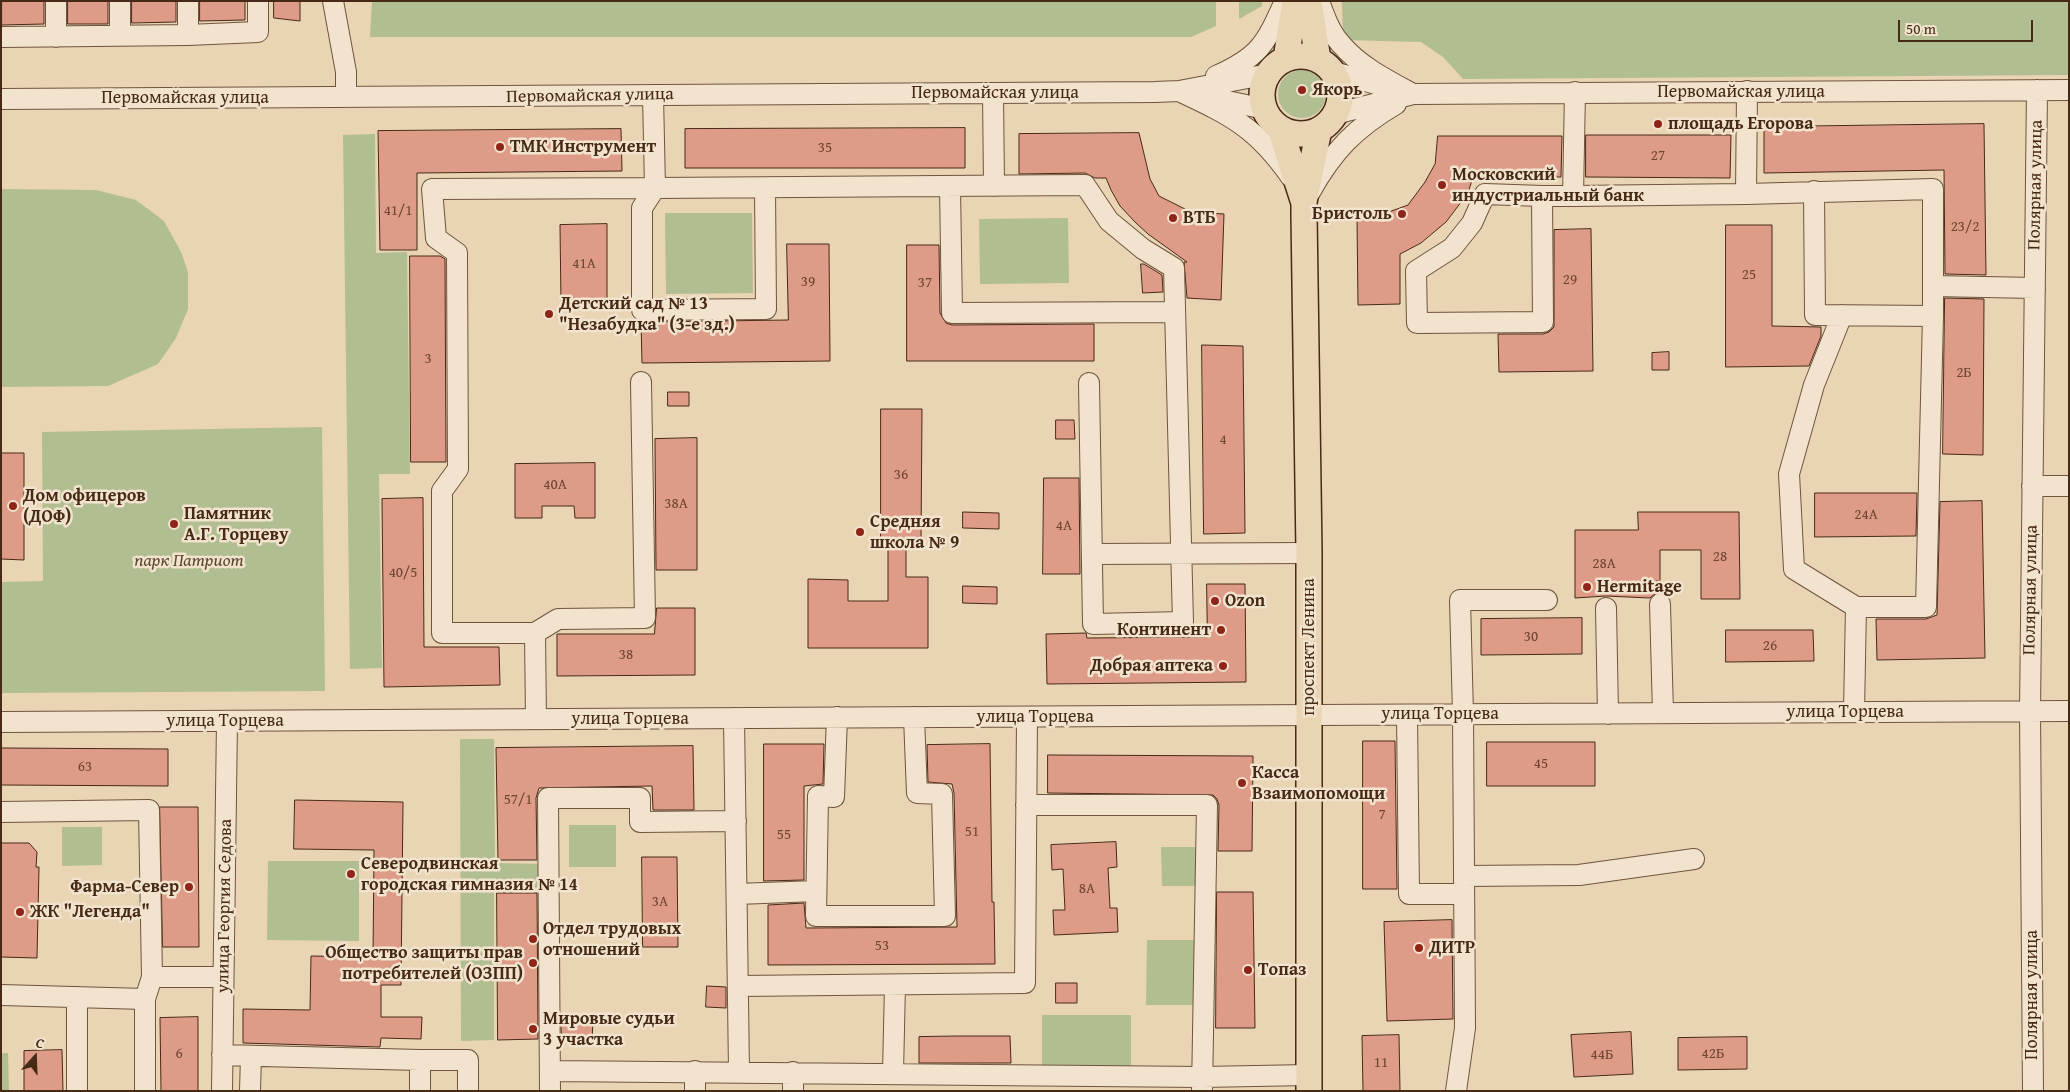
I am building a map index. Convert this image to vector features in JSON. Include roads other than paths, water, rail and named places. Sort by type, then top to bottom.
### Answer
[{"type":"main road","points":[[1295,1],[1278,66],[1264,86],[1265,108],[1271,119],[1280,128],[1292,133],[1305,134],[1327,122]]},
{"type":"main road","points":[[1304,202],[1327,122],[1340,95],[1339,84],[1326,66],[1309,1]]},
{"type":"main road","points":[[1278,66],[1302,56],[1326,66]]},
{"type":"main road","points":[[1280,128],[1304,202]]},
{"type":"main road","name":"проспект Ленина","points":[[1304,202],[1309,553],[1309,1083]]},
{"type":"street","points":[[56,1],[56,37]]},
{"type":"street","points":[[120,1],[120,35]]},
{"type":"street","points":[[188,1],[188,35]]},
{"type":"street","points":[[1,37],[188,35],[258,32],[258,1]]},
{"type":"street","points":[[333,1],[346,72],[346,97]]},
{"type":"street","points":[[1180,91],[1242,64],[1258,52],[1269,37],[1285,1]]},
{"type":"street","points":[[1318,1],[1339,42],[1357,60],[1413,94]]},
{"type":"street","points":[[1180,91],[1278,66]]},
{"type":"street","points":[[1326,66],[1413,94]]},
{"type":"street","name":"Полярная улица","points":[[2033,1091],[2030,711],[2037,90]]},
{"type":"street","name":"Первомайская улица","points":[[1413,94],[2069,90]]},
{"type":"street","points":[[1180,91],[1265,108]]},
{"type":"street","points":[[1180,91],[1236,119],[1257,135],[1275,154],[1304,202],[1334,154],[1351,134],[1413,94]]},
{"type":"street","name":"Первомайская улица","points":[[1,99],[1180,91]]},
{"type":"street","points":[[1573,196],[1575,92]]},
{"type":"street","points":[[1746,194],[1747,92]]},
{"type":"street","points":[[993,93],[994,186]]},
{"type":"street","points":[[1327,122],[1413,94]]},
{"type":"street","points":[[653,95],[655,188],[642,208],[642,310],[766,309],[764,188]]},
{"type":"street","points":[[641,382],[645,618],[558,619],[535,633],[442,633],[442,491],[458,469],[457,253],[436,238],[432,189],[1085,186],[1109,221],[1142,249],[1174,268],[1183,622],[1093,624],[1089,382]]},
{"type":"street","points":[[950,187],[952,314],[1174,312]]},
{"type":"street","points":[[1542,196],[1543,322],[1417,323],[1416,271],[1452,248],[1472,223],[1486,194],[1573,196],[1933,189],[1933,316],[1926,607],[1856,608],[1794,569],[1789,474],[1814,385],[1842,315]]},
{"type":"street","points":[[1814,191],[1815,316],[1933,316]]},
{"type":"street","points":[[1933,286],[2034,288]]},
{"type":"street","points":[[2032,486],[2069,486]]},
{"type":"street","points":[[1092,554],[1180,552],[1309,553]]},
{"type":"street","points":[[1456,1091],[1465,1028],[1463,714],[1460,600],[1547,600]]},
{"type":"street","points":[[1660,604],[1663,713]]},
{"type":"street","points":[[1606,608],[1608,714]]},
{"type":"street","points":[[1854,712],[1856,608]]},
{"type":"street","points":[[535,633],[536,719]]},
{"type":"street","name":"улица Торцева","points":[[1,722],[2069,711]]},
{"type":"street","points":[[1406,714],[1409,894],[1464,885],[1579,875],[1694,858]]},
{"type":"street","points":[[837,718],[834,796],[818,796],[816,916],[945,916],[942,794],[917,793],[914,717]]},
{"type":"street","points":[[738,986],[1025,983],[1027,717]]},
{"type":"street","points":[[734,718],[739,1071]]},
{"type":"street","name":"улица Георгия Седова","points":[[222,1091],[227,721]]},
{"type":"street","points":[[550,1091],[548,798],[640,798],[640,822],[736,821]]},
{"type":"street","points":[[1026,805],[1207,804],[1202,1084]]},
{"type":"street","points":[[1,812],[149,810],[152,976],[146,999],[145,1091]]},
{"type":"street","points":[[737,894],[816,892]]},
{"type":"street","points":[[152,976],[224,977]]},
{"type":"street","points":[[893,1073],[895,985]]},
{"type":"street","points":[[1,996],[146,999]]},
{"type":"street","points":[[77,997],[77,1091]]},
{"type":"street","points":[[222,1055],[468,1060],[468,1091]]},
{"type":"street","points":[[250,1091],[251,1056]]},
{"type":"street","points":[[420,1060],[420,1091]]},
{"type":"street","points":[[550,1071],[739,1071],[793,1081],[893,1073],[966,1082],[1309,1083]]},
{"type":"street","points":[[695,1071],[695,1091]]},
{"type":"place","name":"Якорь","points":[[1302,90]]},
{"type":"place","name":"площадь Егорова","points":[[1658,124]]},
{"type":"place","name":"ТМК Инструмент","points":[[500,147]]},
{"type":"place","name":"Московский индустриальный банк","points":[[1442,185]]},
{"type":"place","name":"Бристоль","points":[[1402,214]]},
{"type":"place","name":"ВТБ","points":[[1173,218]]},
{"type":"place","name":"Детский сад № 13 \"Незабудка\" (3-е зд.)","points":[[549,314]]},
{"type":"place","name":"Дом офицеров (ДОФ)","points":[[13,506]]},
{"type":"place","name":"Памятник А.Г. Торцеву","points":[[174,524]]},
{"type":"place","name":"Средняя школа № 9","points":[[860,532]]},
{"type":"place","name":"Hermitage","points":[[1587,587]]},
{"type":"place","name":"Ozon","points":[[1215,601]]},
{"type":"place","name":"Континент","points":[[1221,630]]},
{"type":"place","name":"Добрая аптека","points":[[1223,666]]},
{"type":"place","name":"Касса Взаимопомощи","points":[[1242,783]]},
{"type":"place","name":"Северодвинская городская гимназия № 14","points":[[351,874]]},
{"type":"place","name":"Фарма-Север","points":[[189,887]]},
{"type":"place","name":"ЖК \"Легенда\"","points":[[20,912]]},
{"type":"place","name":"Отдел трудовых отношений","points":[[533,939]]},
{"type":"place","name":"ДИТР","points":[[1419,948]]},
{"type":"place","name":"Общество защиты прав потребителей (ОЗПП)","points":[[533,963]]},
{"type":"place","name":"Топаз","points":[[1248,970]]},
{"type":"place","name":"Мировые судьи 3 участка","points":[[533,1029]]},
{"type":"park label","name":"парк Патриот","points":[[189,561]]}]
